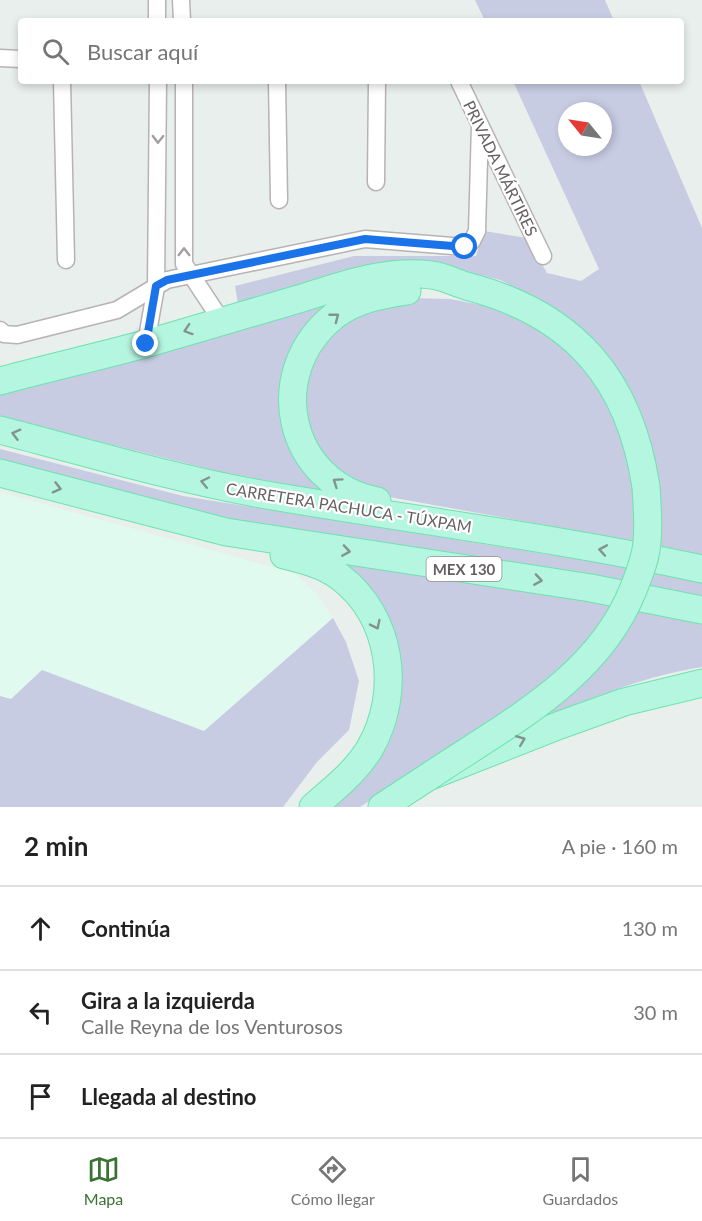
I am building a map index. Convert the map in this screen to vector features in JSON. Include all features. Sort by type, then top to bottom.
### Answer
[{"type":"main road","points":[[0,381],[146,344],[357,281],[400,274],[432,274],[490,292],[532,310],[577,343],[598,366],[627,410],[641,452],[646,487],[647,544],[639,575],[626,608],[608,638],[584,667],[543,701],[382,807]]},
{"type":"main road","points":[[449,523],[416,508],[360,497],[315,466],[300,445],[292,399],[296,376],[305,353],[317,333],[335,316],[357,302],[408,291],[438,292],[468,287]]},
{"type":"main road","name":"CARRETERA PACHUCA - TÚXPAM","points":[[0,429],[188,478],[244,490],[449,523],[702,569]]},
{"type":"main road","name":"MEX 130","points":[[0,473],[226,532],[591,588],[702,610]]},
{"type":"main road","points":[[226,532],[245,546],[298,558],[338,576],[363,602],[382,637],[389,661],[389,680],[386,702],[374,739],[354,771],[313,807]]},
{"type":"main road","points":[[428,777],[624,702],[702,683]]},
{"type":"street","points":[[157,0],[157,18]]},
{"type":"street","points":[[181,0],[182,18]]},
{"type":"street","points":[[0,58],[18,59]]},
{"type":"street","points":[[62,84],[66,260]]},
{"type":"street","points":[[146,344],[156,286],[158,84]]},
{"type":"street","points":[[184,84],[184,264],[190,277],[221,320]]},
{"type":"street","points":[[277,84],[279,200]]},
{"type":"street","points":[[376,182],[377,84]]},
{"type":"street","name":"PRIVADA MÁRTIRES","points":[[460,84],[543,256]]},
{"type":"street","points":[[2,332],[17,335],[117,310],[167,280],[365,239],[465,247],[472,241],[477,231],[480,125]]},
{"type":"shaded area","points":[[475,0],[605,0],[613,18],[484,18]]},
{"type":"shaded area","points":[[514,84],[640,84],[702,228],[702,558],[661,548],[659,489],[577,325],[537,298],[500,280],[459,270],[238,304],[235,286],[354,256],[476,256],[484,231],[527,238],[547,273],[581,281],[599,269]]},
{"type":"shaded area","points":[[353,292],[283,411],[287,440],[299,465],[333,493],[221,472],[0,417],[0,389]]},
{"type":"shaded area","points":[[410,298],[450,299],[498,308],[537,326],[572,352],[621,420],[639,505],[633,541],[378,495],[352,483],[307,438],[303,377],[315,349],[352,312]]},
{"type":"shaded area","points":[[0,449],[183,496],[622,566],[702,583],[702,599],[237,520],[179,513],[0,468]]},
{"type":"shaded area","points":[[0,492],[294,573],[315,592],[333,618],[204,731],[42,670],[11,699],[0,696]]},
{"type":"shaded area","points":[[331,560],[614,604],[583,650],[528,699],[360,807],[327,807],[398,685]]},
{"type":"shaded area","points":[[638,608],[702,621],[702,667],[624,687],[500,738]]},
{"type":"shaded area","points":[[333,618],[346,642],[359,681],[349,730],[317,762],[283,807],[0,807],[0,696],[11,699],[42,670],[204,731]]},
{"type":"route","points":[[146,344],[156,286],[167,280],[365,239],[465,247]]}]
